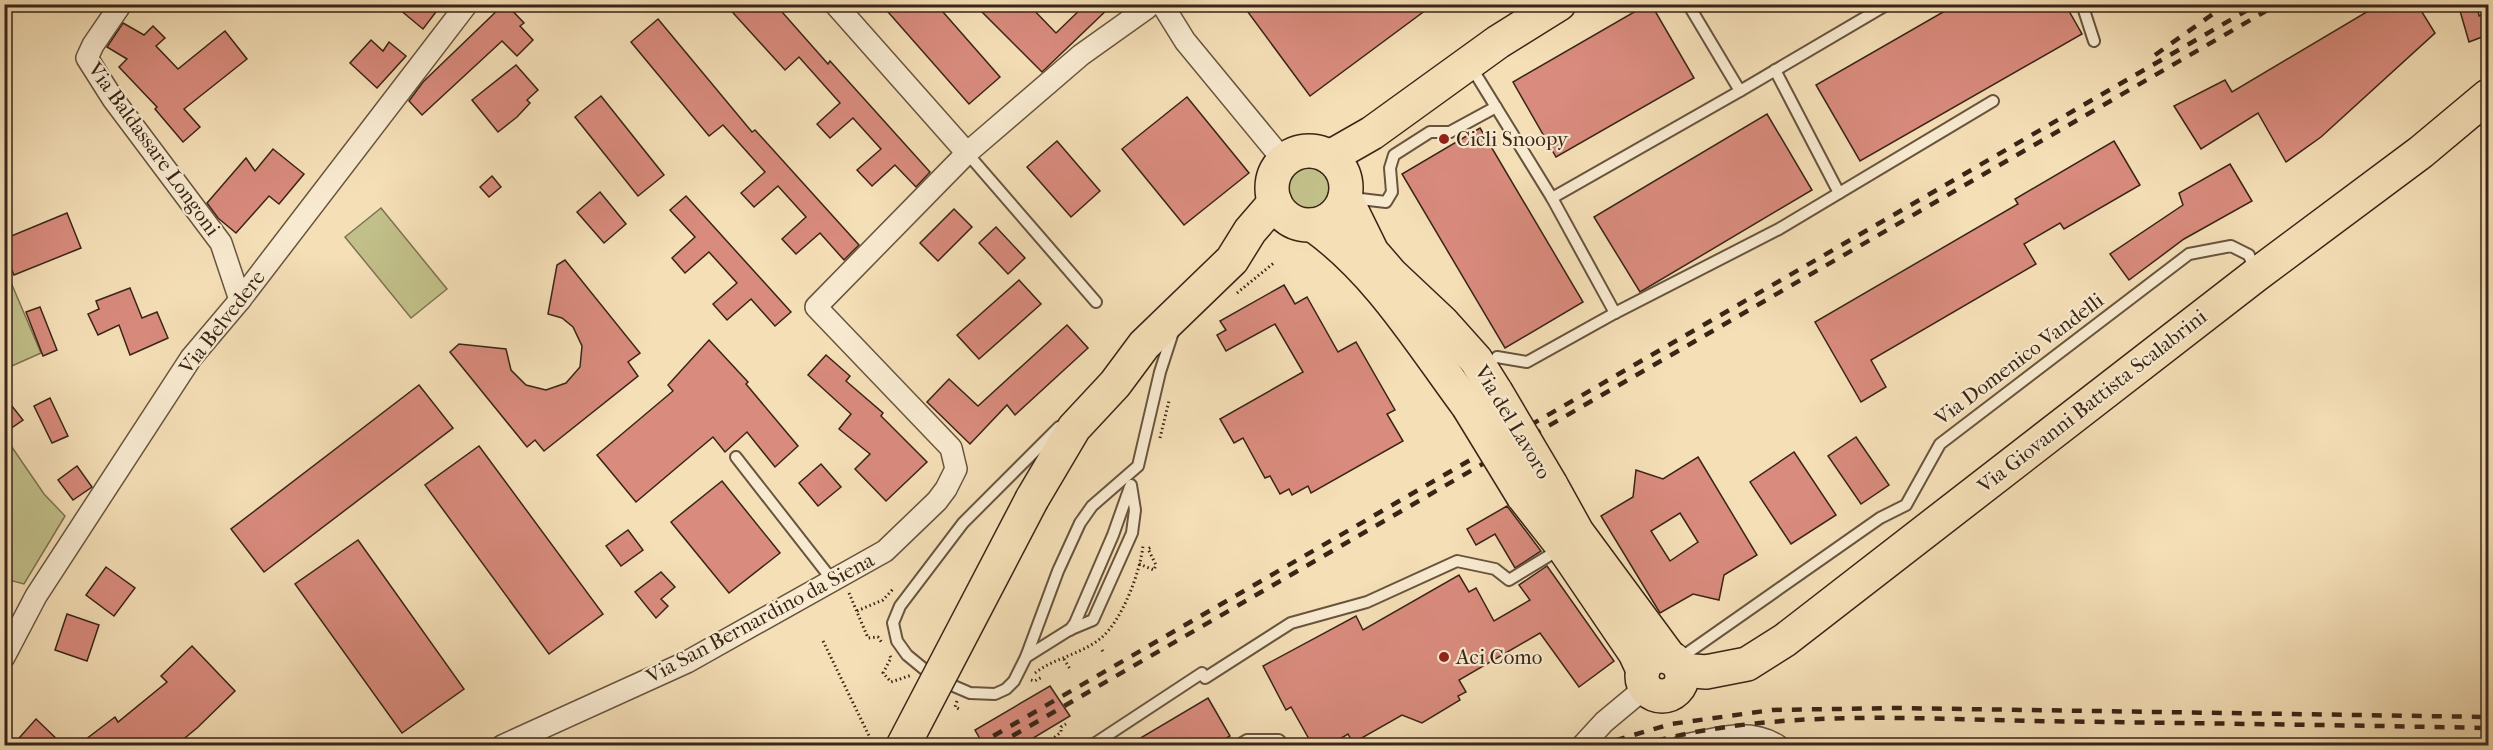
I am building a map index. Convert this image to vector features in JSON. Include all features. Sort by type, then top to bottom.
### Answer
[{"type":"main road","points":[[903,746],[1032,499],[1074,429],[1115,384],[1144,345],[1232,260],[1250,231],[1293,216],[1333,217],[1341,208],[1340,176],[1372,133],[1551,7]]},
{"type":"main road","name":"Via Giovanni Battista Scalabrini","points":[[1665,672],[1706,672],[1747,664],[1785,640],[2256,275],[2421,152],[2488,96]]},
{"type":"main road","points":[[1293,216],[1273,180],[1284,161],[1294,154],[1306,151],[1318,152],[1340,176]]},
{"type":"main road","name":"Via del Lavoro","points":[[1340,176],[1372,252],[1391,274],[1442,322],[1476,360],[1482,399]]},
{"type":"main road","name":"Via del Lavoro","points":[[1293,216],[1335,241],[1482,399],[1537,491],[1563,547],[1635,653],[1665,672]]},
{"type":"main road","name":"Via del Lavoro","points":[[1537,491],[1577,532],[1665,672]]},
{"type":"street","name":"Via Baldassare Longoni","points":[[121,4],[93,45],[87,58],[113,99],[221,243],[240,300]]},
{"type":"street","points":[[835,4],[967,153]]},
{"type":"street","points":[[1151,6],[1185,41],[1284,161]]},
{"type":"street","name":"Via San Bernardino da Siena","points":[[502,746],[687,662],[840,585],[885,551],[937,501],[954,476],[955,461],[951,448],[816,307],[967,153],[1081,55],[1151,6]]},
{"type":"street","name":"Via Belvedere","points":[[4,657],[36,596],[191,358],[240,300],[456,9]]},
{"type":"street","points":[[1582,746],[1604,722],[1665,672]]},
{"type":"street","points":[[1682,746],[1732,736],[1751,735],[1768,739],[1778,746]]},
{"type":"lane","points":[[1688,4],[1740,91]]},
{"type":"lane","points":[[1552,198],[1888,4]]},
{"type":"lane","points":[[2082,4],[2094,41]]},
{"type":"lane","points":[[1469,63],[1552,198],[1615,313]]},
{"type":"lane","points":[[1776,70],[1839,193]]},
{"type":"lane","points":[[1497,357],[1527,362],[1615,313],[1779,229],[1993,101]]},
{"type":"lane","points":[[1340,176],[1386,202],[1392,192],[1390,168],[1394,155],[1430,132],[1450,132],[1496,107]]},
{"type":"lane","points":[[967,153],[1096,302]]},
{"type":"lane","name":"Via Domenico Vandelli","points":[[1665,672],[1880,518],[1906,506],[1940,444],[2189,254],[2231,246],[2249,255],[2256,275]]},
{"type":"lane","points":[[1069,630],[1075,623],[1108,546],[1131,485],[1138,466],[1160,372],[1171,337],[1192,301]]},
{"type":"lane","points":[[1115,384],[1090,396],[963,523],[900,606],[893,622],[897,640],[906,656],[934,678],[970,693],[995,694],[1006,689],[1014,681],[1026,657],[1058,571],[1080,523],[1092,506],[1138,466]]},
{"type":"lane","points":[[736,457],[840,585]]},
{"type":"lane","points":[[1026,657],[1069,630],[1093,620],[1132,533],[1135,510],[1131,485]]},
{"type":"lane","points":[[1091,746],[1202,673],[1205,678],[1291,623],[1367,602],[1456,561],[1494,569],[1509,580],[1563,547]]},
{"type":"lane","points":[[1237,746],[1247,740],[1279,740],[1284,746]]},
{"type":"path","points":[[1139,564],[1154,570],[1156,565],[1146,544]]},
{"type":"path","points":[[840,585],[857,611],[868,638],[878,637],[891,658],[883,673],[891,682],[913,675]]},
{"type":"path","points":[[857,611],[883,600],[894,588]]},
{"type":"path","points":[[823,641],[874,746]]},
{"type":"path","points":[[1065,659],[1070,669]]},
{"type":"path","points":[[1031,680],[1035,681],[1042,677]]},
{"type":"path","points":[[957,700],[955,707],[959,709]]},
{"type":"path","points":[[1044,746],[1066,724]]},
{"type":"shaded area","points":[[1310,166],[1326,173],[1333,189],[1326,205],[1310,212],[1294,205],[1287,189],[1294,173]]},
{"type":"shaded area","points":[[381,208],[447,289],[411,318],[345,237]]},
{"type":"shaded area","points":[[4,266],[41,353],[5,369],[4,369]]},
{"type":"shaded area","points":[[5,437],[44,494],[65,516],[24,584],[5,579]]},
{"type":"building","points":[[393,4],[442,4],[423,29]]},
{"type":"building","points":[[504,4],[524,23],[520,26],[533,40],[517,56],[502,41],[422,115],[409,101],[423,82]]},
{"type":"building","points":[[725,4],[775,4],[930,172],[916,187],[895,165],[872,186],[857,170],[881,149],[853,118],[830,138],[817,124],[840,103],[799,57],[785,70]]},
{"type":"building","points":[[881,4],[936,4],[1000,77],[969,104]]},
{"type":"building","points":[[974,4],[1028,4],[1056,33],[1086,4],[1113,4],[1042,72]]},
{"type":"building","points":[[1242,4],[1434,4],[1310,96]]},
{"type":"building","points":[[1651,4],[1694,78],[1556,157],[1513,82]]},
{"type":"building","points":[[1957,4],[2065,4],[2082,34],[1860,161],[1816,85]]},
{"type":"building","points":[[2380,4],[2417,4],[2435,33],[2321,137],[2286,162],[2258,113],[2201,149],[2174,106],[2225,80],[2232,92]]},
{"type":"building","points":[[2458,4],[2477,4],[2479,16],[2488,10],[2488,30],[2482,37],[2469,42]]},
{"type":"building","points":[[658,19],[752,132],[755,130],[859,245],[844,260],[820,233],[796,254],[782,239],[806,217],[778,186],[754,207],[741,193],[765,172],[723,125],[709,136],[631,42]]},
{"type":"building","points":[[123,23],[144,35],[153,26],[165,38],[156,46],[178,69],[225,31],[247,59],[184,109],[200,127],[183,142],[155,109],[157,107],[119,67],[127,59],[107,47]]},
{"type":"building","points":[[371,40],[383,51],[389,42],[406,56],[377,88],[350,63]]},
{"type":"building","points":[[516,65],[538,90],[527,100],[530,103],[517,117],[498,132],[472,100]]},
{"type":"building","points":[[601,96],[664,175],[638,196],[575,117]]},
{"type":"building","points":[[1187,97],[1249,173],[1184,225],[1122,149]]},
{"type":"building","points":[[1767,114],[1812,190],[1640,292],[1594,217]]},
{"type":"building","points":[[1480,128],[1583,302],[1505,348],[1402,174]]},
{"type":"building","points":[[1057,141],[1100,191],[1071,217],[1027,167]]},
{"type":"building","points":[[2114,141],[2140,185],[2064,229],[2060,223],[2024,244],[2036,264],[1871,360],[1886,387],[1861,402],[1815,322],[2018,204],[2015,199]]},
{"type":"building","points":[[273,149],[304,174],[279,204],[269,196],[236,233],[218,218],[207,203],[246,158],[255,171]]},
{"type":"building","points":[[2230,164],[2252,201],[2184,239],[2129,280],[2110,254],[2183,205],[2179,193]]},
{"type":"building","points":[[492,176],[501,187],[489,197],[480,187]]},
{"type":"building","points":[[600,192],[626,224],[604,243],[577,212]]},
{"type":"building","points":[[686,196],[791,312],[775,326],[751,299],[727,320],[713,304],[737,283],[709,252],[685,273],[672,258],[695,237],[670,210]]},
{"type":"building","points":[[954,209],[972,227],[938,261],[920,243]]},
{"type":"building","points":[[67,213],[81,248],[14,275],[4,252],[4,239]]},
{"type":"building","points":[[996,227],[1025,258],[1008,274],[979,243]]},
{"type":"building","points":[[565,260],[640,353],[628,362],[638,376],[544,451],[535,440],[527,447],[450,352],[459,344],[506,349],[511,370],[526,385],[546,390],[566,383],[580,367],[582,346],[573,327],[562,318],[548,314],[557,265]]},
{"type":"building","points":[[1019,280],[1041,304],[979,359],[957,335]]},
{"type":"building","points":[[1284,285],[1295,304],[1307,297],[1338,352],[1356,342],[1395,410],[1387,414],[1403,441],[1311,493],[1308,486],[1292,495],[1289,489],[1280,494],[1270,476],[1265,478],[1243,438],[1234,443],[1220,419],[1303,372],[1275,324],[1226,351],[1217,335],[1226,330],[1220,321]]},
{"type":"building","points":[[130,288],[142,318],[157,312],[168,338],[130,355],[119,325],[98,335],[88,314],[99,309],[96,301]]},
{"type":"building","points":[[40,307],[57,350],[43,356],[26,312]]},
{"type":"building","points":[[1067,325],[1088,348],[1015,415],[1007,405],[970,444],[927,402],[949,379],[978,406]]},
{"type":"building","points":[[709,340],[748,382],[746,384],[798,446],[775,467],[747,432],[725,452],[713,437],[636,502],[597,455],[673,391],[668,385]]},
{"type":"building","points":[[826,355],[850,376],[846,381],[883,413],[881,416],[927,462],[886,501],[855,469],[870,454],[839,429],[851,414],[808,375]]},
{"type":"building","points":[[419,385],[453,428],[264,572],[231,529]]},
{"type":"building","points":[[4,396],[23,420],[10,429],[4,421]]},
{"type":"building","points":[[50,398],[68,436],[52,443],[34,406]]},
{"type":"building","points":[[1856,437],[1889,485],[1861,504],[1828,456]]},
{"type":"building","points":[[479,446],[603,614],[549,654],[425,485]]},
{"type":"building","points":[[1794,452],[1836,515],[1791,544],[1750,482]]},
{"type":"building","points":[[1698,457],[1757,555],[1724,575],[1719,600],[1693,594],[1660,613],[1601,516],[1633,497],[1636,470],[1663,479]],"holes":[[[1680,513],[1698,542],[1670,561],[1651,531]]]},
{"type":"building","points":[[821,464],[841,487],[818,506],[799,483]]},
{"type":"building","points":[[77,466],[92,487],[73,500],[58,480]]},
{"type":"building","points":[[722,481],[780,553],[729,593],[671,522]]},
{"type":"building","points":[[1507,506],[1541,551],[1515,568],[1495,534],[1476,545],[1467,529]]},
{"type":"building","points":[[628,530],[643,550],[621,566],[606,546]]},
{"type":"building","points":[[358,540],[464,689],[402,733],[295,584]]},
{"type":"building","points":[[1547,566],[1614,661],[1579,687],[1540,633],[1459,680],[1466,692],[1458,696],[1460,700],[1422,723],[1402,715],[1353,743],[1348,734],[1328,746],[1313,746],[1291,707],[1286,710],[1263,666],[1356,616],[1363,630],[1459,575],[1469,592],[1476,588],[1494,621],[1530,600],[1519,585]]},
{"type":"building","points":[[106,567],[135,588],[114,616],[86,595]]},
{"type":"building","points":[[661,572],[675,587],[661,599],[668,606],[656,618],[635,592]]},
{"type":"building","points":[[67,614],[99,625],[87,661],[55,650]]},
{"type":"building","points":[[192,646],[235,691],[197,728],[175,746],[77,746],[115,717],[118,722],[167,682],[161,676]]},
{"type":"building","points":[[1050,686],[1070,716],[1020,746],[984,746],[975,730]]},
{"type":"building","points":[[1208,698],[1230,736],[1214,746],[1127,746]]},
{"type":"building","points":[[36,719],[64,746],[12,746]]},
{"type":"railway","points":[[2155,55],[2229,4]]},
{"type":"railway","points":[[976,746],[2258,4]]},
{"type":"railway","points":[[995,746],[2278,4]]},
{"type":"railway","points":[[1596,746],[1671,724],[1772,710],[1897,708],[2488,717]]},
{"type":"railway","points":[[1637,746],[1685,734],[1733,726],[1832,718],[2488,728]]},
{"type":"place","name":"Cicli Snoopy","points":[[1444,139]]},
{"type":"place","name":"Aci Como","points":[[1444,657]]}]
